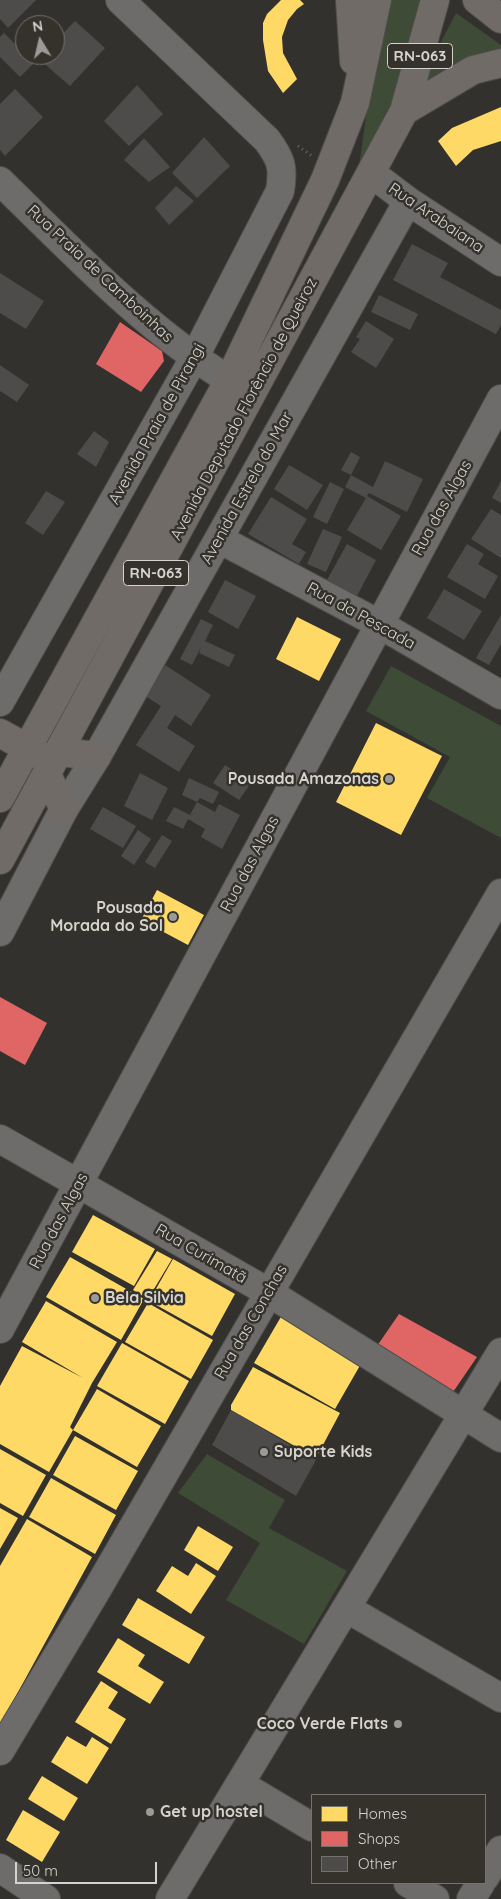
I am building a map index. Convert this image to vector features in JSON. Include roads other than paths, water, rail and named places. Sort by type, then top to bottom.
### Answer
[{"type":"main road","points":[[350,0],[355,103]]},
{"type":"main road","name":"Avenida Deputado Florêncio de Queiroz","points":[[0,798],[229,380],[325,180],[355,103],[377,0]]},
{"type":"main road","name":"Avenida Deputado Florêncio de Queiroz","points":[[0,860],[404,111],[435,0]]},
{"type":"main road","points":[[477,0],[501,19]]},
{"type":"main road","points":[[404,111],[473,70],[501,63]]},
{"type":"main road","points":[[0,733],[53,763],[97,756]]},
{"type":"main road","points":[[53,763],[64,809]]},
{"type":"street","name":"Avenida Praia de Pirangi","points":[[0,702],[194,358],[280,191],[283,174],[279,157],[267,140],[120,0]]},
{"type":"street","name":"Rua Arabaiana","points":[[371,173],[408,202],[501,262]]},
{"type":"street","name":"Rua Praia de Camboinhas","points":[[3,193],[140,314],[194,358],[229,380]]},
{"type":"street","name":"Avenida Estrela do Mar","points":[[0,932],[64,809],[97,756],[408,202]]},
{"type":"street","name":"Rua das Algas","points":[[0,1329],[501,399]]},
{"type":"street","name":"Rua da Pescada","points":[[219,539],[379,624],[501,695]]},
{"type":"street","name":"Rua das Conchas","points":[[0,1751],[95,1593],[501,893]]},
{"type":"street","name":"Rua Curimatã","points":[[0,1139],[268,1292],[501,1438]]},
{"type":"street","points":[[170,1899],[501,1352]]},
{"type":"street","points":[[346,1608],[501,1698]]},
{"type":"street","points":[[240,1784],[311,1825]]},
{"type":"street","points":[[486,1875],[501,1850]]},
{"type":"street","points":[[0,1868],[46,1899]]},
{"type":"street","points":[[410,1884],[435,1899]]},
{"type":"street","points":[[471,1899],[480,1884]]},
{"type":"place","name":"Pousada Amazonas","points":[[389,779]]},
{"type":"place","name":"Pousada Morada do Sol","points":[[173,917]]},
{"type":"place","name":"Bela Silvia","points":[[95,1298]]},
{"type":"place","name":"Suporte Kids","points":[[264,1452]]},
{"type":"place","name":"Coco Verde Flats","points":[[398,1724]]},
{"type":"place","name":"Get up hostel","points":[[150,1812]]}]
